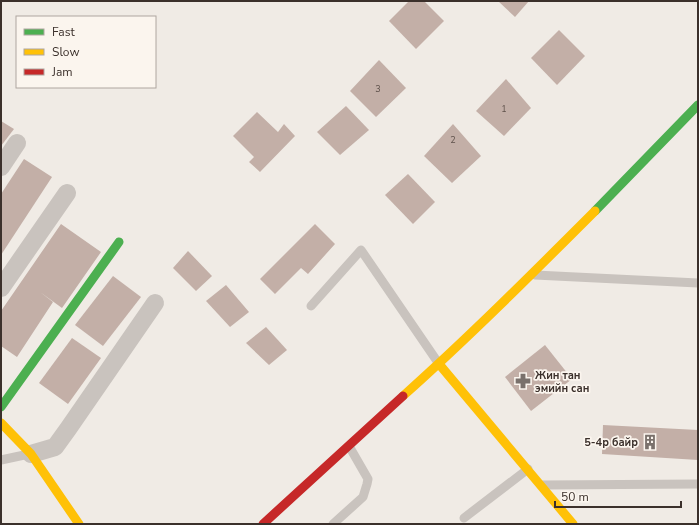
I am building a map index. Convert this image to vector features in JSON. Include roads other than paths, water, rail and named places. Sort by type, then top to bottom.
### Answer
[{"type":"street","points":[[263,524],[439,364],[605,201],[698,104]]},
{"type":"street","points":[[1,167],[17,143]]},
{"type":"street","points":[[1,288],[67,193]]},
{"type":"street","points":[[1,407],[119,242]]},
{"type":"street","points":[[31,454],[54,446],[68,429],[155,303]]},
{"type":"street","points":[[439,364],[574,524]]},
{"type":"street","points":[[1,423],[31,454],[79,524]]},
{"type":"lane","points":[[311,306],[361,250],[439,364]]},
{"type":"lane","points":[[531,275],[698,283]]},
{"type":"lane","points":[[333,524],[363,497],[367,484],[368,479],[349,446]]},
{"type":"lane","points":[[1,460],[31,454]]},
{"type":"lane","points":[[464,518],[528,469]]},
{"type":"lane","points":[[541,485],[698,484]]},
{"type":"place","name":"Жин тан эмийн сан","points":[[523,381]]},
{"type":"place","name":"5-4р байр","points":[[650,442]]}]
